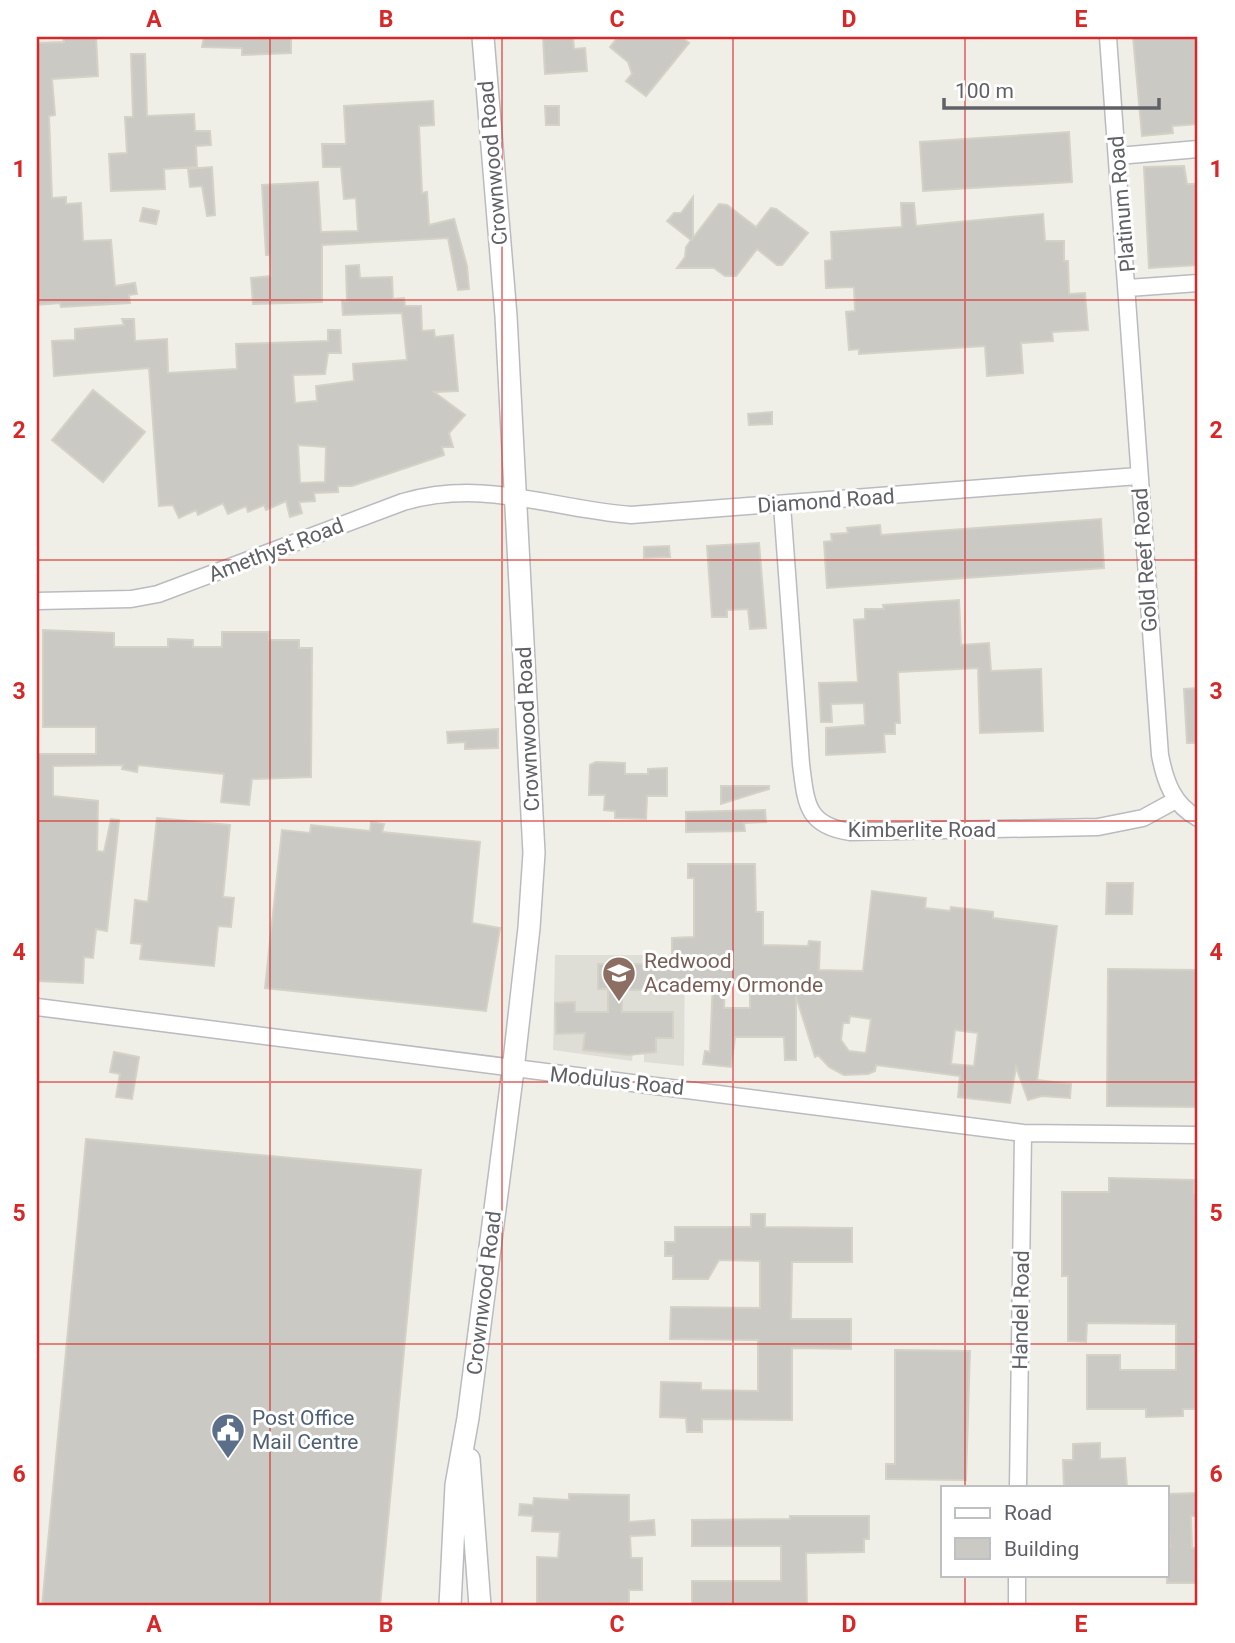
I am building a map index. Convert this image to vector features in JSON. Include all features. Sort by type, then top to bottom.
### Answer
[{"type":"main road","name":"Crownwood Road","points":[[450,1606],[456,1485],[513,1070],[529,928],[534,853],[506,316],[483,37]]},
{"type":"main road","name":"Crownwood Road","points":[[467,1418],[480,1606]]},
{"type":"street","name":"Platinum Road","points":[[1108,37],[1128,288]]},
{"type":"street","points":[[1118,156],[1198,149]]},
{"type":"street","points":[[1128,288],[1198,283]]},
{"type":"street","name":"Gold Reef Road","points":[[1128,288],[1138,476],[1160,755],[1165,780],[1176,800],[1198,818]]},
{"type":"street","name":"Diamond Road","points":[[514,495],[586,511],[631,515],[1138,476]]},
{"type":"street","name":"Amethyst Road","points":[[37,601],[144,597],[427,495],[455,492],[514,495]]},
{"type":"street","name":"Kimberlite Road","points":[[782,505],[801,764],[806,800],[819,822],[851,832],[1098,827],[1143,818],[1176,800]]},
{"type":"street","name":"Modulus Road","points":[[37,1007],[271,1035],[513,1070],[1023,1133],[1198,1135]]},
{"type":"street","name":"Handel Road","points":[[1018,1486],[1023,1133]]},
{"type":"street","points":[[1017,1576],[1017,1606]]},
{"type":"shaded area","name":"Redwood Academy Ormonde","points":[[555,955],[685,955],[684,1066],[644,1062],[644,1053],[633,1053],[632,1061],[553,1050]]},
{"type":"building","points":[[63,37],[96,37],[98,76],[52,79],[55,115],[49,116],[52,198],[66,197],[66,204],[81,203],[83,241],[111,240],[115,286],[135,283],[137,294],[129,295],[130,303],[61,307],[60,303],[37,305],[37,43],[64,42]]},
{"type":"building","points":[[204,37],[291,37],[291,53],[242,55],[242,48],[202,47]]},
{"type":"building","points":[[543,37],[573,37],[574,49],[585,48],[587,71],[545,74]]},
{"type":"building","points":[[618,37],[681,37],[689,43],[646,96],[626,81],[632,74],[628,62],[610,47]]},
{"type":"building","points":[[1133,37],[1198,37],[1198,124],[1172,126],[1173,133],[1142,136]]},
{"type":"building","points":[[131,54],[145,54],[147,116],[194,114],[195,131],[210,131],[211,145],[196,146],[197,167],[164,169],[165,189],[111,191],[109,154],[127,153],[125,117],[133,117]]},
{"type":"building","points":[[433,101],[434,125],[419,126],[422,193],[427,192],[429,225],[454,219],[467,266],[469,289],[458,290],[448,238],[322,245],[322,302],[253,304],[251,278],[271,276],[270,255],[266,255],[262,185],[318,182],[321,232],[358,231],[356,198],[344,199],[341,167],[323,167],[322,144],[346,144],[344,106]]},
{"type":"building","points":[[545,106],[559,106],[559,125],[546,125]]},
{"type":"building","points":[[1069,132],[1072,182],[923,191],[920,142]]},
{"type":"building","points":[[1184,166],[1187,184],[1198,184],[1198,265],[1149,268],[1144,167]]},
{"type":"building","points":[[212,167],[215,215],[207,216],[202,186],[190,187],[188,169]]},
{"type":"building","points":[[693,197],[693,238],[719,204],[727,205],[756,227],[771,208],[776,209],[808,233],[782,265],[777,265],[757,249],[736,276],[725,276],[714,268],[677,268],[685,257],[686,247],[691,240],[667,221],[674,213],[681,213]]},
{"type":"building","points":[[901,203],[914,203],[916,226],[1043,214],[1045,241],[1064,241],[1064,261],[1068,261],[1069,294],[1085,293],[1088,330],[1052,332],[1053,341],[1021,343],[1023,373],[987,376],[985,346],[859,354],[859,349],[849,350],[846,312],[855,311],[854,287],[826,288],[825,261],[832,260],[831,232],[902,227]]},
{"type":"building","points":[[143,208],[159,211],[156,224],[140,221]]},
{"type":"building","points":[[359,265],[360,278],[392,277],[393,299],[404,298],[405,306],[421,306],[422,331],[434,330],[435,337],[453,335],[458,391],[434,392],[465,415],[449,433],[453,447],[442,447],[444,455],[352,486],[338,486],[338,492],[314,493],[315,501],[299,502],[302,513],[290,517],[286,501],[266,510],[264,505],[248,512],[246,506],[228,514],[223,503],[198,515],[196,510],[179,518],[173,505],[159,506],[149,368],[54,376],[52,341],[75,340],[75,329],[124,325],[122,319],[134,319],[135,341],[167,339],[168,373],[237,369],[236,344],[328,341],[328,330],[340,330],[341,353],[328,353],[325,374],[293,375],[295,403],[317,401],[316,386],[354,381],[353,364],[407,360],[402,313],[343,315],[342,301],[347,301],[346,266]],"holes":[[[298,445],[326,447],[325,482],[300,483]]]},
{"type":"building","points":[[93,390],[145,432],[103,482],[52,440]]},
{"type":"building","points":[[772,412],[772,424],[749,425],[748,414]]},
{"type":"building","points":[[1101,519],[1104,568],[827,588],[824,542],[832,541],[831,534],[848,533],[847,528],[880,525],[881,535]]},
{"type":"building","points":[[759,543],[766,628],[750,629],[748,609],[727,610],[727,617],[712,617],[707,546]]},
{"type":"building","points":[[669,546],[670,557],[644,558],[644,547]]},
{"type":"building","points":[[959,600],[961,645],[989,643],[991,671],[1041,669],[1043,731],[980,733],[978,668],[898,672],[900,723],[895,723],[895,734],[884,734],[885,752],[826,755],[826,728],[865,725],[864,703],[831,704],[832,722],[821,722],[819,683],[858,682],[854,620],[865,619],[865,609],[884,609],[883,605]]},
{"type":"building","points":[[43,630],[114,633],[114,647],[168,647],[168,639],[193,640],[193,647],[222,647],[222,632],[269,632],[269,640],[299,640],[299,648],[312,648],[311,777],[252,779],[249,805],[221,802],[224,774],[138,765],[137,772],[122,769],[123,765],[53,766],[53,796],[98,801],[97,851],[104,852],[111,819],[119,820],[107,931],[96,929],[93,958],[84,957],[83,983],[37,981],[37,754],[96,754],[96,727],[43,727]]},
{"type":"building","points":[[1198,688],[1198,743],[1187,743],[1184,689]]},
{"type":"building","points":[[498,729],[498,748],[465,749],[465,742],[448,743],[447,732]]},
{"type":"building","points":[[596,762],[625,763],[625,774],[648,774],[648,769],[667,768],[667,796],[647,796],[646,819],[615,818],[615,811],[604,810],[605,795],[589,795],[590,765]]},
{"type":"building","points":[[721,786],[769,786],[769,789],[721,804]]},
{"type":"building","points":[[765,810],[766,822],[744,823],[745,831],[686,832],[686,812]]},
{"type":"building","points":[[157,818],[230,825],[223,897],[234,898],[231,927],[218,926],[214,966],[140,959],[142,944],[131,943],[135,900],[148,902]]},
{"type":"building","points":[[371,822],[384,824],[382,832],[480,842],[472,923],[500,928],[486,1011],[265,988],[282,830],[310,833],[311,825],[370,831]]},
{"type":"building","points":[[688,864],[755,864],[756,912],[763,912],[763,945],[808,946],[809,941],[820,942],[819,970],[863,971],[872,891],[926,898],[925,908],[950,911],[951,907],[993,912],[993,918],[1057,926],[1037,1080],[1071,1084],[1070,1098],[1042,1096],[1028,1100],[1016,1067],[1010,1103],[958,1097],[960,1076],[876,1065],[875,1071],[868,1074],[844,1075],[829,1067],[818,1055],[815,1057],[796,996],[796,1060],[785,1060],[784,1037],[735,1037],[731,1067],[703,1064],[705,1051],[710,1052],[713,979],[673,979],[673,990],[622,990],[622,1012],[673,1012],[673,1038],[656,1038],[656,1052],[628,1055],[583,1050],[585,1033],[556,1034],[555,1003],[575,1002],[575,1012],[608,1012],[608,989],[598,989],[598,964],[672,964],[672,938],[694,937],[694,878],[688,878]],"holes":[[[725,980],[750,980],[750,1008],[724,1008]],[[850,1016],[871,1019],[866,1053],[849,1051],[841,1040],[843,1023],[849,1023]],[[955,1030],[978,1033],[974,1066],[951,1064]]]},
{"type":"building","points":[[1107,883],[1133,883],[1132,914],[1106,914]]},
{"type":"building","points":[[1108,969],[1198,970],[1198,1107],[1107,1106]]},
{"type":"building","points":[[114,1052],[139,1057],[132,1099],[116,1097],[120,1074],[110,1072]]},
{"type":"building","points":[[86,1139],[421,1170],[380,1606],[42,1606]]},
{"type":"building","points":[[1109,1178],[1194,1180],[1194,1193],[1198,1193],[1198,1409],[1183,1409],[1183,1416],[1146,1417],[1146,1409],[1087,1409],[1087,1355],[1120,1355],[1120,1370],[1176,1370],[1176,1324],[1087,1323],[1086,1342],[1068,1341],[1068,1276],[1062,1276],[1062,1192],[1109,1192]]},
{"type":"building","points":[[751,1214],[765,1214],[765,1227],[852,1228],[852,1262],[792,1262],[791,1319],[851,1319],[851,1349],[792,1348],[792,1420],[702,1419],[702,1432],[687,1432],[686,1418],[660,1417],[661,1382],[701,1383],[701,1390],[758,1391],[758,1340],[670,1339],[671,1307],[760,1308],[760,1261],[719,1260],[708,1279],[673,1279],[673,1256],[665,1256],[665,1242],[675,1242],[675,1227],[751,1227]]},
{"type":"building","points":[[895,1350],[970,1351],[966,1480],[886,1479],[886,1464],[895,1464]]},
{"type":"building","points":[[1100,1443],[1100,1459],[1125,1458],[1127,1486],[1064,1486],[1063,1460],[1073,1460],[1073,1444]]},
{"type":"building","points":[[1198,1493],[1198,1516],[1191,1516],[1192,1548],[1198,1548],[1198,1583],[1167,1583],[1170,1547],[1168,1494]]},
{"type":"building","points":[[569,1494],[629,1495],[629,1522],[654,1520],[655,1535],[630,1536],[631,1558],[642,1558],[642,1590],[629,1590],[629,1606],[537,1606],[537,1557],[558,1558],[560,1532],[532,1531],[533,1516],[519,1515],[520,1504],[533,1505],[534,1498],[569,1500]]},
{"type":"building","points":[[790,1516],[869,1516],[869,1539],[864,1539],[864,1552],[806,1553],[807,1606],[692,1606],[692,1581],[781,1581],[781,1546],[692,1546],[692,1520],[790,1519]]},
{"type":"place","name":"Redwood Academy Ormonde","points":[[619,1003]]},
{"type":"place","name":"Post Office Mail Centre","points":[[228,1460]]}]
